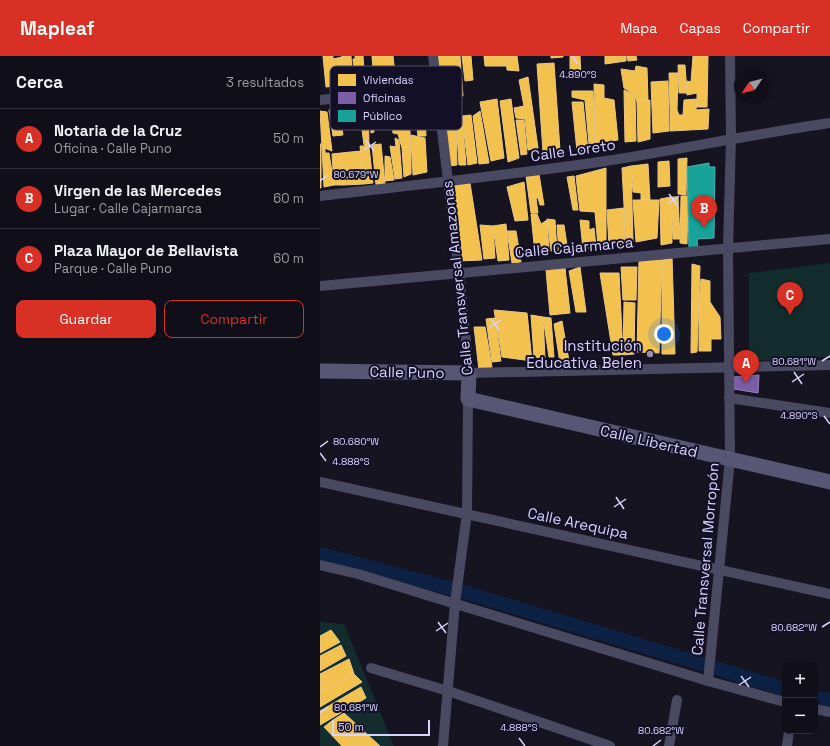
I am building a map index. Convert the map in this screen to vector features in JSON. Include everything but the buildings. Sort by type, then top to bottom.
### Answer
[{"type":"main road","name":"Calle Puno","points":[[320,371],[468,373]]},
{"type":"main road","name":"Calle Transversal Amazonas","points":[[468,373],[468,400]]},
{"type":"main road","name":"Calle Libertad","points":[[468,400],[830,482]]},
{"type":"street","name":"Calle Transversal Amazonas","points":[[433,56],[434,66]]},
{"type":"street","name":"Calle Transversal Morropón","points":[[708,681],[730,460],[728,248],[731,138],[730,56]]},
{"type":"street","points":[[320,100],[330,99]]},
{"type":"street","name":"Calle Loreto","points":[[320,196],[447,182],[606,160],[731,138],[830,123]]},
{"type":"street","name":"Calle Transversal Amazonas","points":[[441,130],[459,272],[468,373]]},
{"type":"street","name":"Calle Cajarmarca","points":[[320,286],[830,239]]},
{"type":"street","name":"Calle Puno","points":[[468,373],[830,365]]},
{"type":"street","points":[[729,398],[830,413]]},
{"type":"street","name":"Calle Transversal Amazonas","points":[[443,746],[455,603],[468,514],[468,400]]},
{"type":"street","name":"Calle Arequipa","points":[[320,482],[830,594]]},
{"type":"street","points":[[320,565],[358,574],[708,681],[782,701]]},
{"type":"street","points":[[372,668],[448,691],[610,746]]},
{"type":"street","points":[[669,746],[677,700]]},
{"type":"street","points":[[818,710],[830,712]]},
{"type":"street","points":[[787,746],[789,734]]},
{"type":"green space","points":[[830,263],[830,357],[749,361],[749,273]]},
{"type":"green space","points":[[320,622],[344,624],[394,746],[320,746]]},
{"type":"waterway","points":[[320,554],[457,590],[782,688]]},
{"type":"waterway","points":[[818,698],[830,700]]},
{"type":"place","name":"Virgen de las Mercedes","points":[[704,228]]},
{"type":"place","name":"Plaza Mayor de Bellavista","points":[[790,315]]},
{"type":"place","name":"Institución Educativa Belen","points":[[650,354]]},
{"type":"place","name":"Notaria de la Cruz","points":[[746,383]]}]
